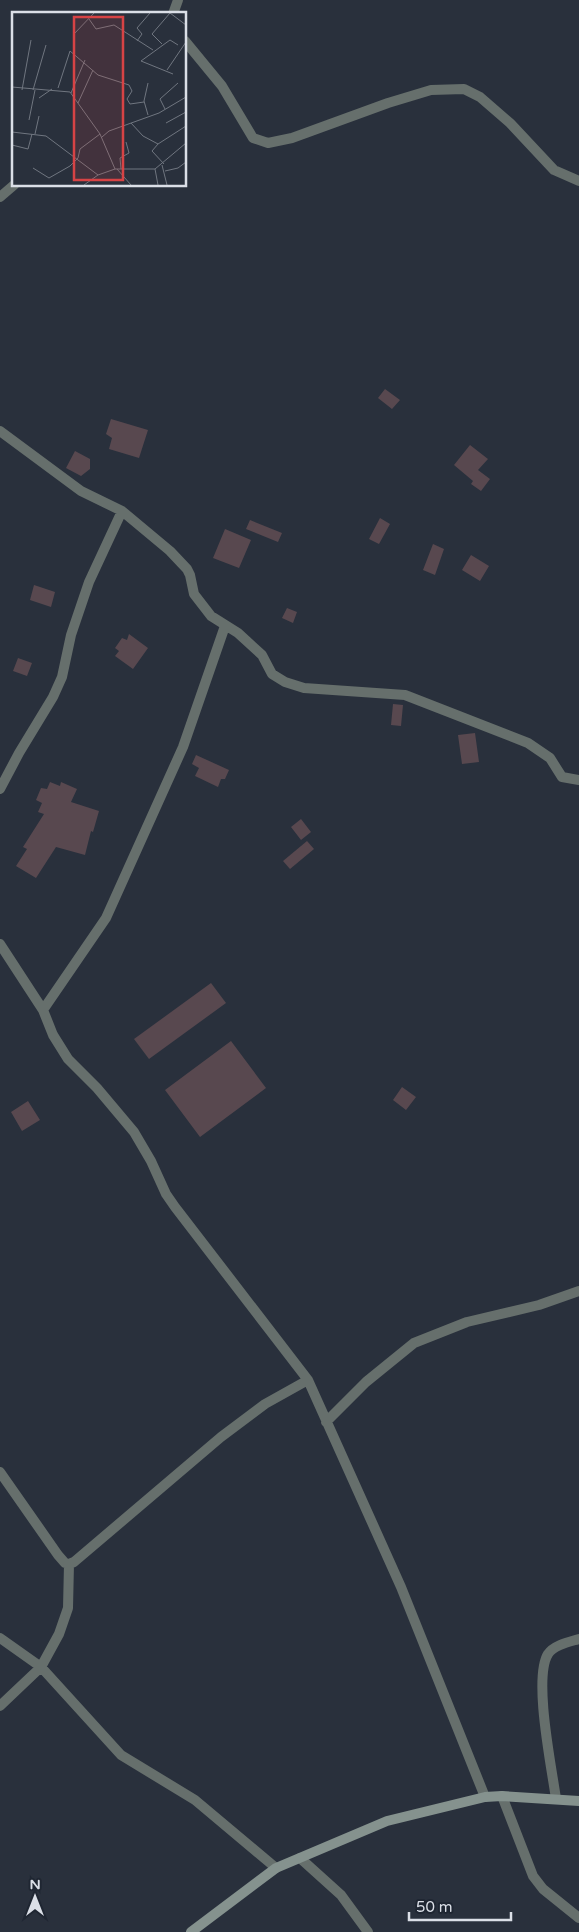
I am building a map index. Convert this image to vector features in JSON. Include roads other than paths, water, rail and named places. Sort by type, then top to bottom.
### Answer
[{"type":"main road","points":[[191,1932],[276,1868],[387,1821],[485,1797],[502,1796],[579,1801]]},
{"type":"street","points":[[174,12],[178,0]]},
{"type":"street","points":[[186,42],[222,86],[253,138],[258,141],[268,143],[292,138],[388,103],[430,90],[464,89],[480,97],[510,123],[554,170],[579,181]]},
{"type":"street","points":[[0,198],[13,186]]},
{"type":"street","points":[[0,431],[81,491],[122,511],[170,551],[187,569],[198,601],[211,616],[238,633],[262,655],[272,674],[285,682],[304,688],[404,695],[528,743],[550,758],[562,777],[579,780]]},
{"type":"street","points":[[0,789],[19,752],[53,697],[62,677],[70,635],[89,582],[122,511]]},
{"type":"street","points":[[43,1010],[106,918],[183,747],[225,626]]},
{"type":"street","points":[[0,944],[43,1010],[52,1035],[68,1059],[97,1088],[134,1132],[170,1200],[308,1380],[401,1587],[485,1797]]},
{"type":"street","points":[[326,1422],[366,1382],[414,1343],[467,1322],[539,1305],[579,1291]]},
{"type":"street","points":[[0,1472],[58,1555],[65,1563],[69,1564],[74,1562],[220,1437],[264,1404],[308,1380]]},
{"type":"street","points":[[0,1706],[41,1666],[59,1634],[68,1608],[69,1564]]},
{"type":"street","points":[[0,1638],[41,1666],[121,1755],[194,1800],[276,1868]]},
{"type":"street","points":[[556,1799],[544,1703],[544,1662],[549,1652],[556,1647],[579,1639]]},
{"type":"street","points":[[502,1796],[533,1876],[543,1889],[579,1918]]},
{"type":"street","points":[[300,1858],[341,1895],[368,1932]]}]
